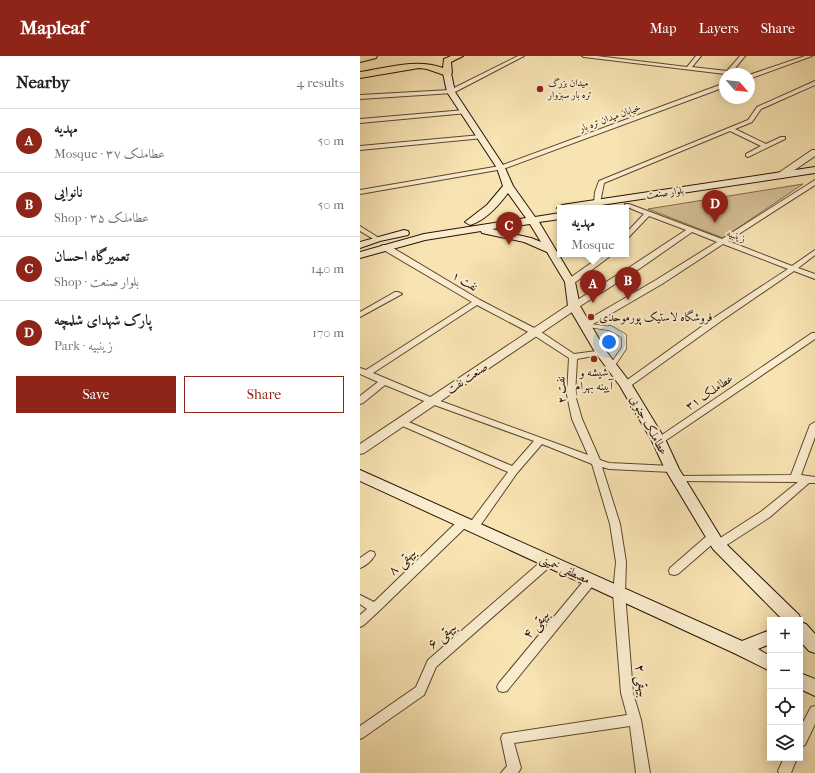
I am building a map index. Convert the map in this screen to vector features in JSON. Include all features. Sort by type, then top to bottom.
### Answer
[{"type":"highway","points":[[360,59],[373,56]]},
{"type":"highway","points":[[360,74],[429,56]]},
{"type":"highway","points":[[360,74],[419,65],[429,66],[447,73],[448,62],[459,56]]},
{"type":"main road","points":[[447,73],[451,92]]},
{"type":"main road","name":"عطاملک جنوبی","points":[[451,92],[466,112],[501,168],[508,186],[530,217],[570,282],[574,306],[601,352],[626,385],[659,441],[675,473],[716,541],[788,617]]},
{"type":"main road","name":"بلوار صنعت","points":[[628,205],[660,197],[815,170]]},
{"type":"main road","name":"بلوار صنعت","points":[[583,205],[660,197],[815,177]]},
{"type":"main road","points":[[508,186],[498,200],[472,225],[527,240],[550,250]]},
{"type":"main road","name":"بلوار صنعت","points":[[530,217],[557,209]]},
{"type":"main road","name":"بلوار صنعت","points":[[360,245],[377,239],[472,225],[530,217],[557,216]]},
{"type":"main road","name":"بلوار صنعت","points":[[360,255],[423,233]]},
{"type":"main road","name":"مصطفی خمینی","points":[[360,475],[742,649],[767,662]]},
{"type":"main road","points":[[803,631],[815,641]]},
{"type":"main road","points":[[803,633],[815,646]]},
{"type":"main road","points":[[742,649],[767,638]]},
{"type":"main road","points":[[803,682],[815,688]]},
{"type":"street","points":[[360,97],[451,92],[522,56]]},
{"type":"street","points":[[584,56],[719,72]]},
{"type":"street","points":[[645,63],[653,56]]},
{"type":"street","points":[[688,68],[699,56]]},
{"type":"street","points":[[732,68],[743,56]]},
{"type":"street","points":[[755,74],[810,56]]},
{"type":"street","points":[[597,203],[601,182],[750,121],[759,108],[815,83]]},
{"type":"street","name":"خیابان میدان تره بار","points":[[360,192],[501,168],[719,87]]},
{"type":"street","points":[[360,121],[466,112]]},
{"type":"street","points":[[730,130],[765,146]]},
{"type":"street","points":[[360,148],[481,137]]},
{"type":"street","points":[[748,154],[783,138]]},
{"type":"street","points":[[780,176],[815,152]]},
{"type":"street","points":[[585,325],[659,282],[815,182]]},
{"type":"street","name":"زینبیه","points":[[629,205],[647,214],[815,277]]},
{"type":"street","points":[[629,234],[647,214]]},
{"type":"street","points":[[360,228],[377,239]]},
{"type":"street","points":[[574,306],[636,267],[690,230]]},
{"type":"street","name":"نفت ۱","points":[[385,247],[477,302],[535,332]]},
{"type":"street","points":[[626,385],[815,252]]},
{"type":"street","points":[[570,282],[605,257]]},
{"type":"street","points":[[360,315],[398,294]]},
{"type":"street","points":[[363,373],[477,302]]},
{"type":"street","name":"صنعت نفت","points":[[360,450],[574,306]]},
{"type":"street","points":[[535,332],[573,357],[601,352]]},
{"type":"street","name":"عطاملک ۳۱","points":[[659,441],[815,335]]},
{"type":"street","name":"نفت ۲","points":[[573,357],[571,395],[577,419],[596,462],[615,524],[621,562],[619,593]]},
{"type":"street","points":[[363,373],[432,401],[609,466],[675,473],[796,478],[811,480]]},
{"type":"street","points":[[360,401],[384,381]]},
{"type":"street","points":[[401,422],[514,471]]},
{"type":"street","points":[[796,478],[815,425]]},
{"type":"street","name":"بیهقی ۸","points":[[360,622],[469,525],[540,440]]},
{"type":"street","points":[[674,571],[716,541],[766,514],[811,480]]},
{"type":"street","points":[[360,564],[370,556]]},
{"type":"street","name":"بیهقی ۶","points":[[360,733],[420,691],[432,664],[549,561]]},
{"type":"street","name":"بیهقی ۴","points":[[503,687],[591,580]]},
{"type":"street","name":"بیهقی ۲","points":[[619,593],[627,693],[635,720],[643,773]]},
{"type":"street","points":[[360,598],[375,608]]},
{"type":"street","points":[[803,735],[815,711]]},
{"type":"street","points":[[508,773],[514,768],[506,738],[635,720]]},
{"type":"street","points":[[785,771],[790,761]]},
{"type":"lane","points":[[585,325],[612,328],[624,336],[624,348],[612,366]]},
{"type":"shaded area","points":[[803,184],[723,238],[648,209]]},
{"type":"place","name":"میدان بزرگ تره بار سبزوار","points":[[540,89]]},
{"type":"place","name":"پارک شهدای شلمچه","points":[[715,223]]},
{"type":"place","name":"تعمیرگاه احسان","points":[[509,245]]},
{"type":"place","name":"نانوایی","points":[[628,300]]},
{"type":"place","name":"مهدیه","points":[[593,303]]},
{"type":"place","name":"فروشگاه لاستیک پورموحدی","points":[[591,317]]},
{"type":"place","name":"شیشه و آیینه بهرام","points":[[594,359]]}]
